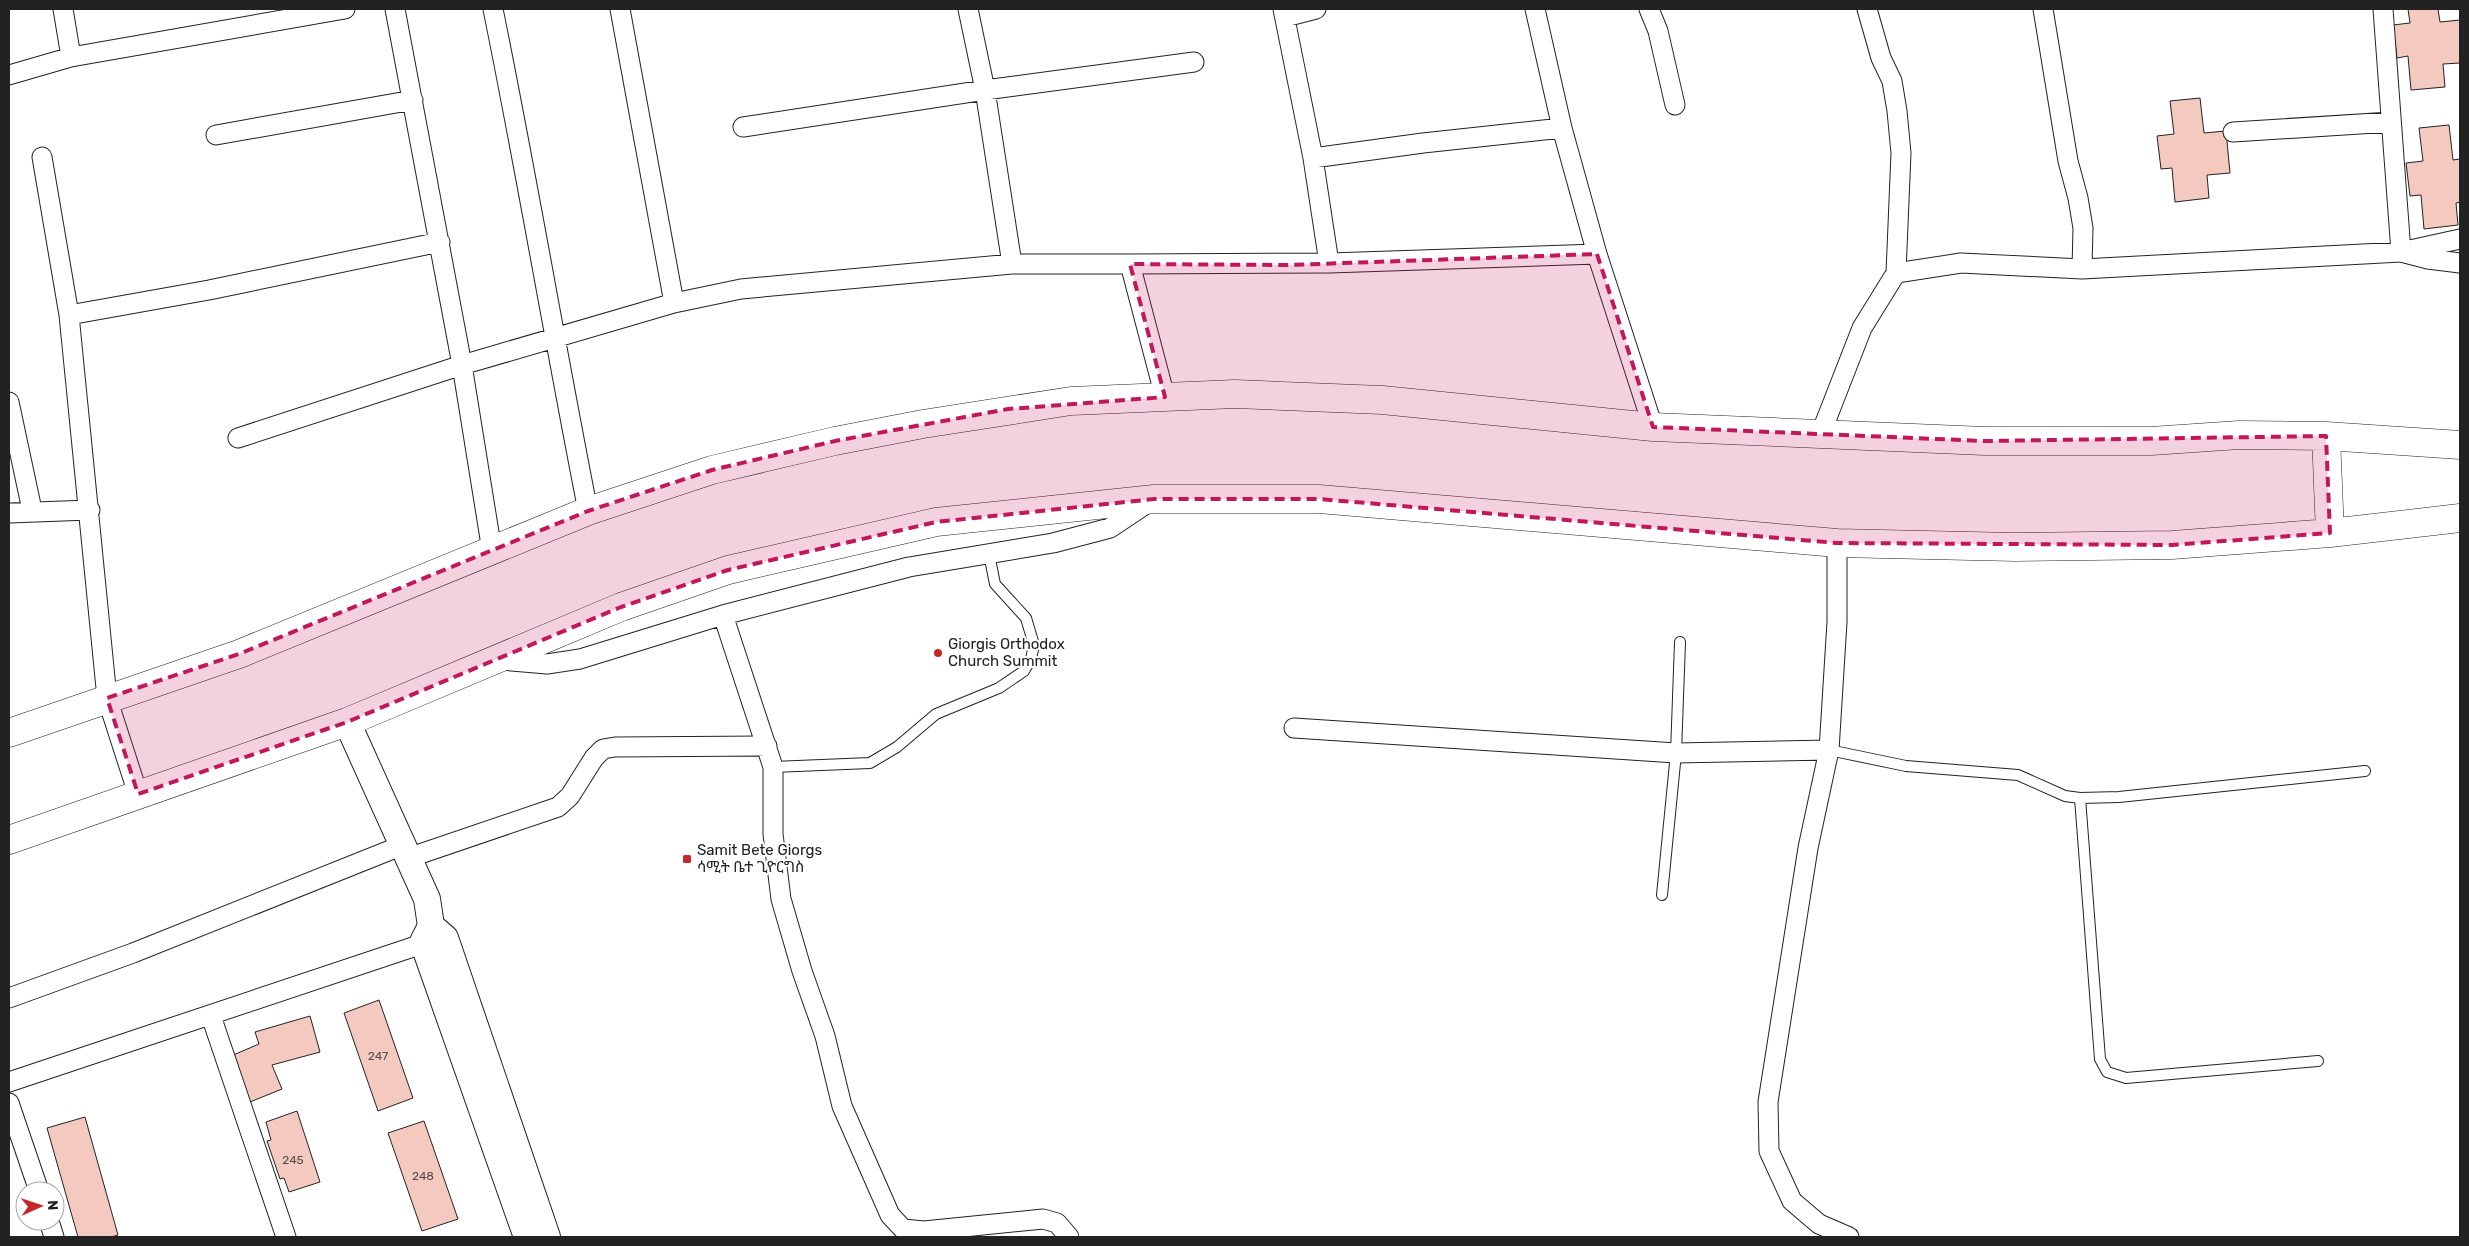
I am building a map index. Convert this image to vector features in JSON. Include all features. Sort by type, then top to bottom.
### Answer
[{"type":"main road","points":[[9,733],[238,654],[588,511],[712,470],[835,441],[1008,409],[1071,402],[1235,394],[1382,400],[1653,427],[1985,441],[2151,441],[2239,435],[2326,436],[2460,445]]},
{"type":"main road","points":[[2326,436],[2330,533]]},
{"type":"main road","points":[[9,840],[347,722],[621,608],[728,570],[936,522],[1154,499],[1319,499],[1837,543],[2015,547],[2163,545],[2330,533],[2460,518]]},
{"type":"street","points":[[63,9],[71,57]]},
{"type":"street","points":[[9,75],[71,57],[345,9]]},
{"type":"street","points":[[395,9],[440,242],[492,551]]},
{"type":"street","points":[[493,9],[526,168],[554,339],[588,511]]},
{"type":"street","points":[[620,9],[674,304]]},
{"type":"street","points":[[968,9],[985,90],[1012,264]]},
{"type":"street","points":[[1316,9],[1284,13],[1313,158],[1329,263]]},
{"type":"street","points":[[1535,9],[1562,128],[1597,254],[1653,427]]},
{"type":"street","points":[[1649,9],[1658,32],[1675,105]]},
{"type":"street","points":[[1821,433],[1862,328],[1896,273],[1901,153],[1897,111],[1892,81],[1882,58],[1867,9]]},
{"type":"street","points":[[2044,9],[2068,161],[2078,198],[2083,228],[2082,269]]},
{"type":"street","points":[[2383,9],[2401,252]]},
{"type":"street","points":[[743,128],[985,90],[1194,62]]},
{"type":"street","points":[[216,135],[413,100]]},
{"type":"street","points":[[2233,132],[2391,122]]},
{"type":"street","points":[[1313,158],[1423,143],[1562,128]]},
{"type":"street","points":[[42,157],[69,316],[90,510],[107,698],[138,794]]},
{"type":"street","points":[[1896,273],[1961,263],[2082,269],[2401,252],[2460,239]]},
{"type":"street","points":[[69,316],[209,290],[440,242]]},
{"type":"street","points":[[2401,252],[2428,259],[2460,263]]},
{"type":"street","points":[[238,438],[462,365],[674,304],[741,289],[1012,264],[1329,263],[1597,254]]},
{"type":"street","points":[[1130,264],[1165,397]]},
{"type":"street","points":[[9,402],[32,510]]},
{"type":"street","points":[[498,659],[547,664],[580,659],[723,615],[909,567],[1053,543],[1110,528],[1154,499]]},
{"type":"street","points":[[9,512],[90,510]]},
{"type":"street","points":[[1837,543],[1837,622],[1830,750],[1808,848],[1768,1102],[1769,1151],[1792,1202],[1819,1224],[1849,1237]]},
{"type":"street","points":[[723,615],[773,767],[773,834],[781,899],[802,971],[825,1036],[842,1106],[890,1215],[903,1229],[924,1231],[1043,1219],[1057,1223],[1069,1237]]},
{"type":"street","points":[[347,722],[426,898],[433,936],[527,1237]]},
{"type":"street","points":[[1294,728],[1676,753],[1830,750]]},
{"type":"street","points":[[9,998],[405,852],[558,807],[570,796],[594,758],[603,749],[614,747],[767,746]]},
{"type":"street","points":[[9,1082],[211,1016],[433,936]]},
{"type":"street","points":[[433,936],[547,1237]]},
{"type":"street","points":[[211,1016],[286,1237]]},
{"type":"street","points":[[9,1103],[36,1181]]},
{"type":"lane","points":[[773,767],[870,763],[897,747],[936,714],[999,688],[1024,671],[1031,659],[1034,645],[1032,636],[1026,618],[995,584],[989,554]]},
{"type":"lane","points":[[1662,895],[1676,753],[1680,642]]},
{"type":"lane","points":[[1830,750],[1906,766],[2018,775],[2065,796],[2080,798],[2119,797],[2365,771]]},
{"type":"lane","points":[[2080,798],[2100,1059],[2107,1072],[2126,1078],[2318,1060]]},
{"type":"highlighted area","points":[[1597,254],[1653,427],[1985,441],[2326,436],[2330,533],[2172,545],[1837,543],[1319,499],[1154,499],[936,522],[728,570],[621,607],[347,722],[138,794],[107,698],[239,654],[588,511],[712,470],[835,441],[1008,409],[1165,397],[1130,264],[1289,265]]},
{"type":"building","points":[[2408,9],[2438,9],[2440,22],[2460,20],[2460,63],[2443,64],[2445,87],[2411,90],[2408,56],[2397,58],[2393,25],[2410,23]]},
{"type":"building","points":[[2200,98],[2204,133],[2226,131],[2230,173],[2207,175],[2209,198],[2175,202],[2172,168],[2161,169],[2157,136],[2174,134],[2170,101]]},
{"type":"building","points":[[2449,125],[2453,160],[2460,159],[2460,202],[2456,203],[2458,225],[2424,229],[2421,195],[2410,196],[2406,163],[2423,161],[2419,128]]},
{"type":"building","points":[[379,1000],[413,1098],[378,1111],[344,1013]]},
{"type":"building","points":[[310,1016],[320,1052],[272,1065],[282,1089],[250,1102],[231,1056],[259,1044],[255,1032]]},
{"type":"building","points":[[297,1111],[320,1182],[289,1192],[284,1178],[280,1179],[267,1141],[271,1140],[266,1122]]},
{"type":"building","points":[[85,1117],[118,1235],[111,1237],[78,1237],[65,1191],[65,1181],[62,1181],[47,1128]]},
{"type":"building","points":[[424,1121],[458,1219],[422,1231],[388,1133]]},
{"type":"place","name":"Giorgis Orthodox Church Summit","points":[[938,653]]},
{"type":"place","name":"Samit Bete Giorgs ሳሚት ቤተ ጊዮርግስ","points":[[687,859]]}]
